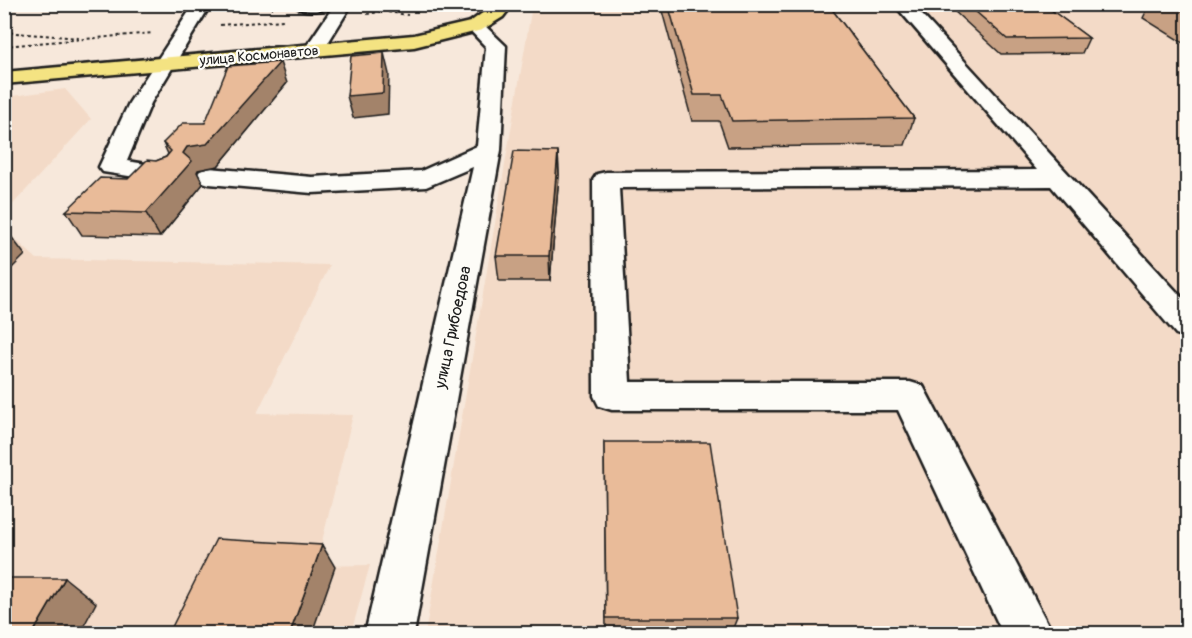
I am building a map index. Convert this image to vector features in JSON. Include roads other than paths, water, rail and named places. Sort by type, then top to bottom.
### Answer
[{"type":"main road","name":"улица Космонавтов","points":[[4,78],[414,41],[476,26],[498,14],[505,4]]},
{"type":"street","points":[[167,174],[112,167],[123,133],[164,63],[203,4]]},
{"type":"street","points":[[902,4],[1188,326]]},
{"type":"street","points":[[303,5],[337,9],[314,50]]},
{"type":"street","name":"улица Грибоедова","points":[[389,633],[489,150],[496,46],[476,26]]},
{"type":"street","points":[[209,176],[312,185],[426,179],[489,150]]},
{"type":"street","points":[[1029,633],[910,396],[612,396],[606,180],[1058,178]]}]
